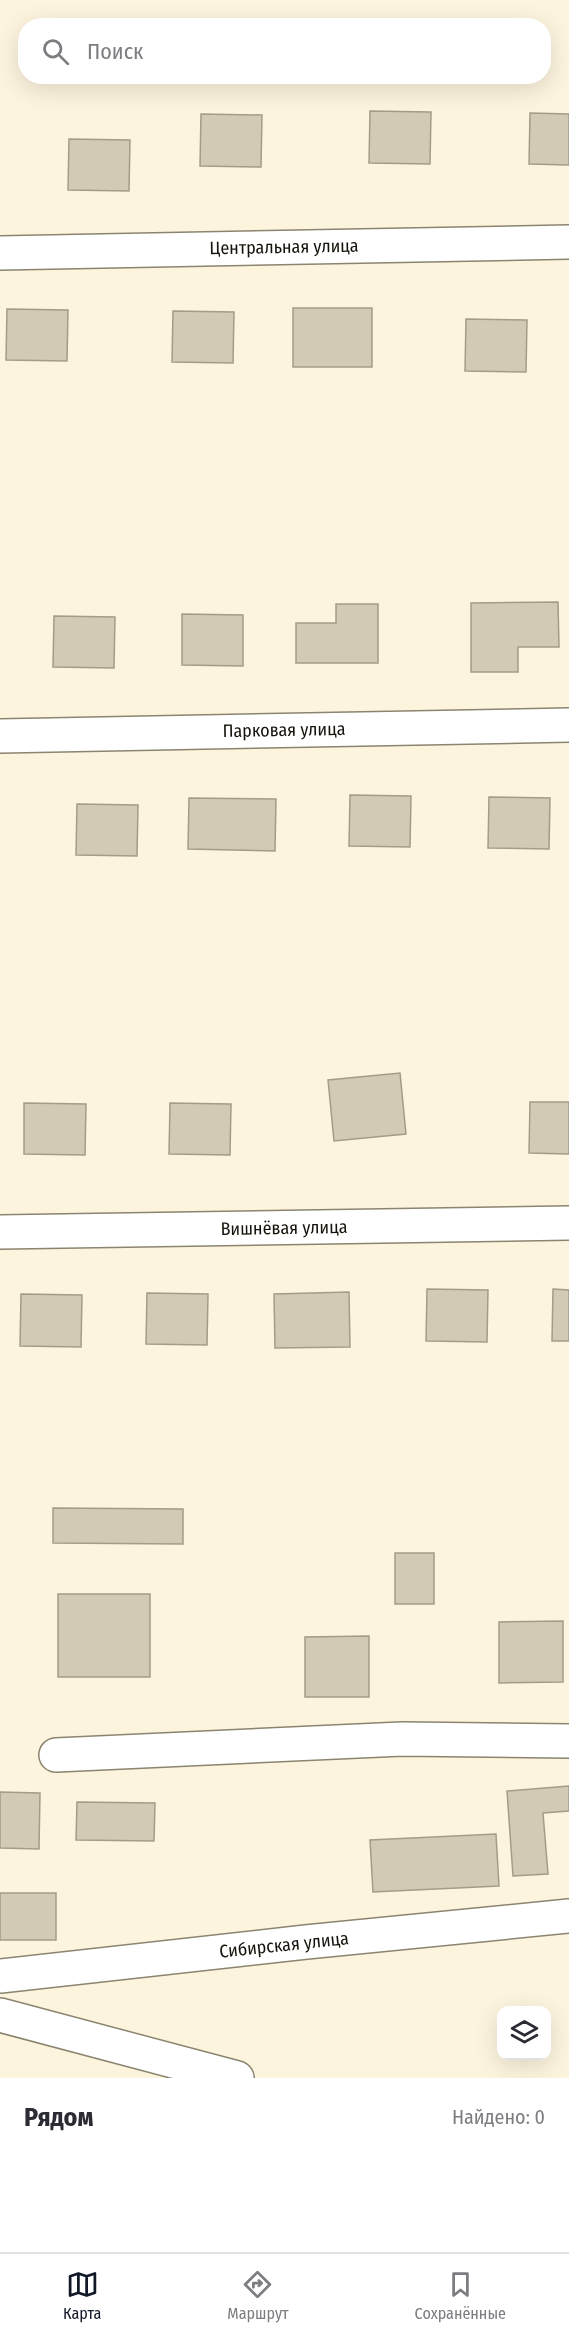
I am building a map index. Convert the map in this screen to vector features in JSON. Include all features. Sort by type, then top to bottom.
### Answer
[{"type":"street","name":"Центральная улица","points":[[0,253],[569,242]]},
{"type":"street","name":"Парковая улица","points":[[0,736],[569,724]]},
{"type":"street","name":"Вишнёвая улица","points":[[0,1232],[569,1223]]},
{"type":"street","points":[[56,1755],[402,1739],[569,1741]]},
{"type":"street","name":"Сибирская улица","points":[[0,1976],[306,1942],[569,1917]]},
{"type":"street","points":[[0,2015],[237,2078]]},
{"type":"building","points":[[370,111],[431,112],[430,164],[369,163]]},
{"type":"building","points":[[530,113],[569,114],[569,165],[529,164]]},
{"type":"building","points":[[201,114],[262,115],[261,167],[200,166]]},
{"type":"building","points":[[69,139],[130,140],[129,191],[68,190]]},
{"type":"building","points":[[293,308],[372,308],[372,367],[293,367]]},
{"type":"building","points":[[7,309],[68,310],[67,361],[6,360]]},
{"type":"building","points":[[173,311],[234,312],[233,363],[172,362]]},
{"type":"building","points":[[466,319],[527,320],[526,372],[465,371]]},
{"type":"building","points":[[558,602],[559,647],[518,647],[518,672],[471,672],[471,603]]},
{"type":"building","points":[[336,604],[378,604],[378,663],[296,663],[296,623],[336,623]]},
{"type":"building","points":[[182,614],[243,615],[243,666],[182,665]]},
{"type":"building","points":[[54,616],[115,617],[114,668],[53,667]]},
{"type":"building","points":[[350,795],[411,796],[410,847],[349,846]]},
{"type":"building","points":[[489,797],[550,798],[549,849],[488,848]]},
{"type":"building","points":[[189,798],[276,799],[275,851],[188,849]]},
{"type":"building","points":[[77,804],[138,805],[137,856],[76,855]]},
{"type":"building","points":[[400,1073],[406,1134],[334,1141],[328,1080]]},
{"type":"building","points":[[530,1102],[569,1102],[569,1154],[529,1153]]},
{"type":"building","points":[[24,1103],[86,1104],[85,1155],[24,1154]]},
{"type":"building","points":[[170,1103],[231,1104],[230,1155],[169,1154]]},
{"type":"building","points":[[427,1289],[488,1290],[487,1342],[426,1341]]},
{"type":"building","points":[[553,1289],[569,1290],[569,1341],[552,1341]]},
{"type":"building","points":[[349,1292],[350,1347],[275,1348],[274,1294]]},
{"type":"building","points":[[147,1293],[208,1294],[207,1345],[146,1344]]},
{"type":"building","points":[[21,1294],[82,1295],[81,1347],[20,1346]]},
{"type":"building","points":[[53,1508],[183,1509],[183,1544],[53,1543]]},
{"type":"building","points":[[395,1553],[434,1553],[434,1604],[395,1604]]},
{"type":"building","points":[[58,1594],[150,1594],[150,1677],[58,1677]]},
{"type":"building","points":[[563,1621],[563,1682],[499,1683],[499,1622]]},
{"type":"building","points":[[369,1636],[369,1697],[305,1697],[305,1637]]},
{"type":"building","points":[[569,1786],[569,1811],[543,1813],[548,1874],[513,1876],[507,1791]]},
{"type":"building","points":[[0,1792],[40,1793],[39,1849],[0,1848]]},
{"type":"building","points":[[77,1802],[155,1803],[154,1841],[76,1840]]},
{"type":"building","points":[[496,1834],[499,1886],[373,1892],[370,1840]]},
{"type":"building","points":[[0,1893],[56,1893],[56,1940],[0,1940]]}]
